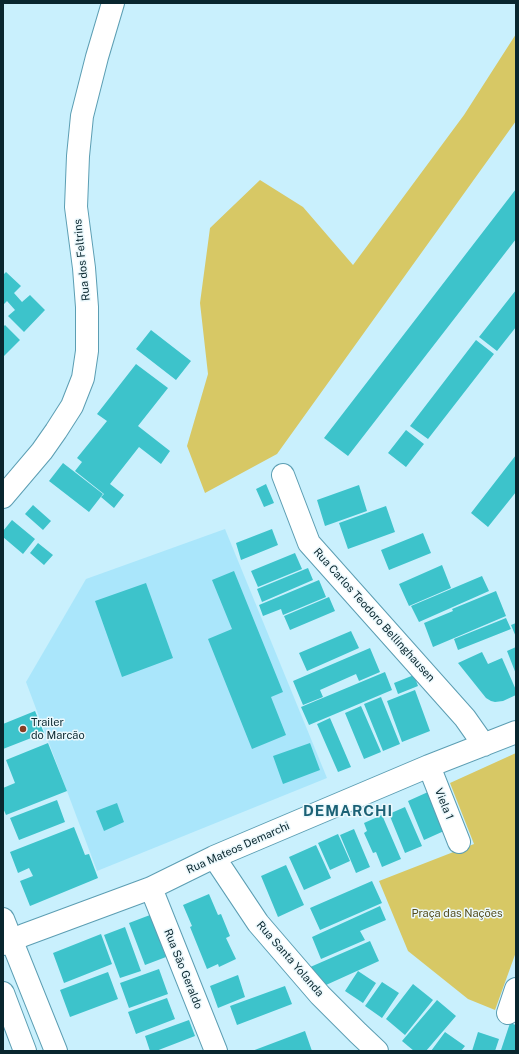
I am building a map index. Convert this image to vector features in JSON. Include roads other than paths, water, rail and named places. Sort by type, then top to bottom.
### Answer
[{"type":"street","name":"Rua dos Feltrins","points":[[3,497],[42,451],[56,431],[72,406],[83,378],[87,351],[87,308],[84,268],[76,207],[78,156],[82,116],[113,3]]},
{"type":"street","name":"Rua Carlos Teodoro Bellinghausen","points":[[283,475],[310,543],[465,718],[484,744]]},
{"type":"street","name":"Rua Mateos Demarchi","points":[[8,942],[151,888],[214,856],[429,766],[516,732]]},
{"type":"street","name":"Viela 1","points":[[429,766],[459,842]]},
{"type":"street","name":"Rua Santa Yolanda","points":[[214,856],[258,923],[320,995],[377,1051]]},
{"type":"street","name":"Rua São Geraldo","points":[[151,888],[216,1051]]},
{"type":"street","points":[[3,919],[8,942],[56,1051]]},
{"type":"street","points":[[508,1013],[516,989]]},
{"type":"street","points":[[3,993],[25,1051]]},
{"type":"place","name":"Trailer do Marcão","points":[[23,729]]},
{"type":"district","name":"DEMARCHI","points":[[348,811]]},
{"type":"park label","name":"Praça das Nações","points":[[457,914]]}]
